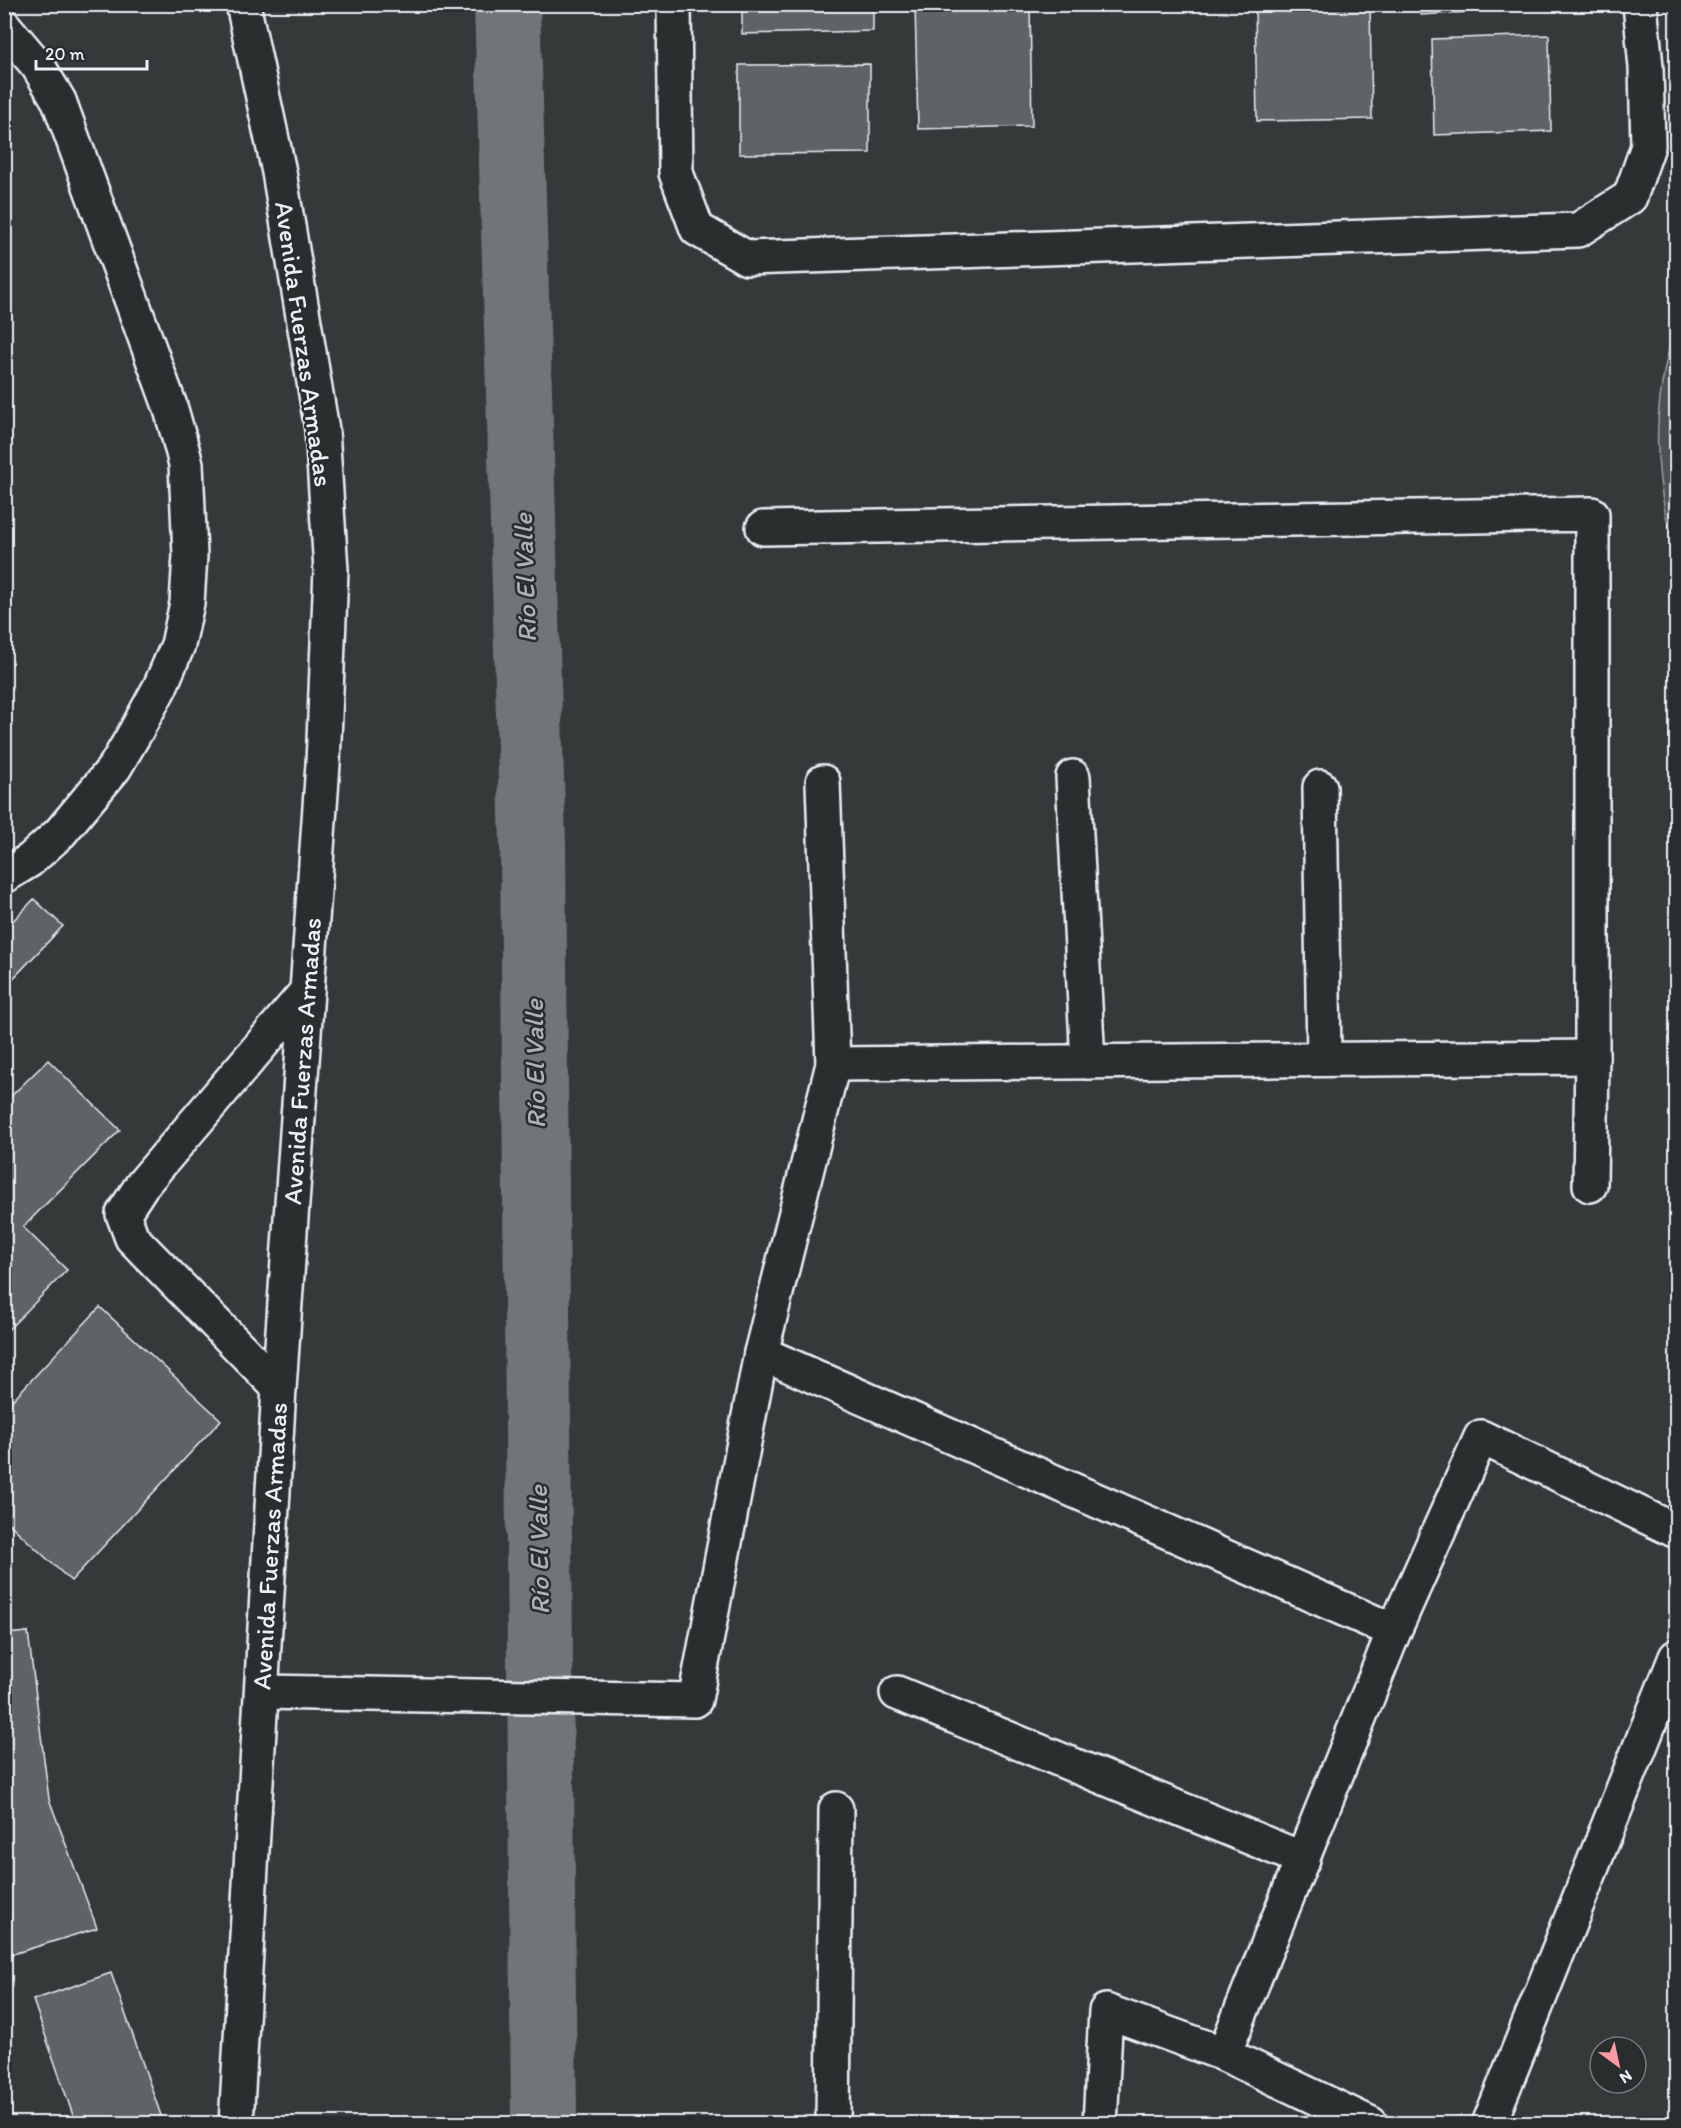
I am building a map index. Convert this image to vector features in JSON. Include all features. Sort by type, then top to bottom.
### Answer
[{"type":"street","name":"Avenida Fuerzas Armadas","points":[[236,2124],[279,1388],[323,764],[331,570],[322,430],[279,172],[243,4]]},
{"type":"street","points":[[674,4],[676,173],[697,229],[747,258],[1578,230],[1630,197],[1648,146],[1646,66],[1640,4]]},
{"type":"street","points":[[4,26],[38,66],[59,101],[170,406],[186,464],[190,555],[187,603],[178,645],[160,687],[136,731],[115,766],[60,833],[30,860],[4,876]]},
{"type":"street","points":[[763,528],[1592,514],[1590,1185]]},
{"type":"street","points":[[1073,777],[1088,1062]]},
{"type":"street","points":[[263,1692],[695,1700],[761,1353],[833,1064],[823,782]]},
{"type":"street","points":[[1320,787],[1324,1059]]},
{"type":"street","points":[[279,1388],[132,1238],[123,1214],[142,1185],[307,991]]},
{"type":"street","points":[[833,1064],[1592,1057]]},
{"type":"street","points":[[761,1353],[1394,1631]]},
{"type":"street","points":[[1224,2054],[1394,1631],[1481,1437],[1677,1531]]},
{"type":"street","points":[[1489,2124],[1677,1657]]},
{"type":"street","points":[[897,1693],[1303,1859]]},
{"type":"street","points":[[833,2124],[836,1809]]},
{"type":"street","points":[[1100,2124],[1106,2011],[1224,2054],[1371,2124]]},
{"type":"shaded area","points":[[1676,325],[1676,552],[1662,495],[1658,438],[1662,381]]},
{"type":"building","points":[[742,4],[873,4],[873,31],[742,34]]},
{"type":"building","points":[[915,4],[1030,4],[1032,126],[918,129]]},
{"type":"building","points":[[1255,4],[1370,4],[1372,119],[1257,121]]},
{"type":"building","points":[[1420,4],[1546,4],[1547,7],[1421,15]]},
{"type":"building","points":[[1549,35],[1551,131],[1434,135],[1432,39]]},
{"type":"building","points":[[870,64],[870,153],[739,154],[739,65]]},
{"type":"building","points":[[34,899],[63,926],[4,988],[4,930]]},
{"type":"building","points":[[48,1060],[120,1130],[23,1227],[67,1270],[4,1334],[4,1103]]},
{"type":"building","points":[[100,1307],[221,1420],[71,1581],[4,1519],[4,1409]]},
{"type":"building","points":[[28,1632],[49,1799],[97,1928],[13,1954],[4,1932],[4,1634]]},
{"type":"building","points":[[111,1973],[164,2124],[76,2124],[33,2000]]},
{"type":"waterway","name":"Río El Valle","points":[[507,4],[533,844],[544,2124]]}]
